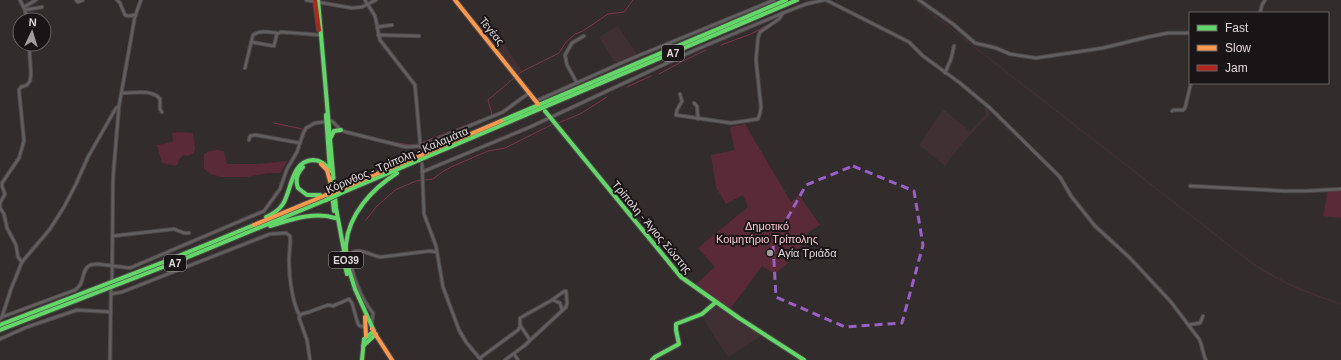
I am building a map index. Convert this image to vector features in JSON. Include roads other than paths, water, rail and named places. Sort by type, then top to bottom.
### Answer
[{"type":"main road","name":"Τεγέας","points":[[455,0],[529,92]]},
{"type":"main road","name":"Κόρινθος - Τρίπολη - Καλαμάτα","points":[[0,330],[96,294],[245,233],[332,192],[339,192],[786,0]]},
{"type":"main road","name":"Κόρινθος - Τρίπολη - Καλαμάτα","points":[[0,325],[88,293],[326,196],[408,166],[797,0]]},
{"type":"main road","name":"ΕΟ39","points":[[316,1],[317,23],[321,34],[328,121],[330,181],[335,218],[346,270],[357,300],[369,317]]},
{"type":"main road","points":[[529,92],[537,102]]},
{"type":"main road","name":"Τρίπολη - Άγιος Σώστης","points":[[544,111],[683,279],[804,360]]},
{"type":"main road","name":"ΕΟ39","points":[[328,121],[339,225],[345,259],[349,272],[374,330],[392,360]]},
{"type":"main road","points":[[331,140],[334,131],[341,130]]},
{"type":"main road","points":[[253,226],[281,206],[288,195],[294,172],[302,164],[309,160],[317,160],[325,163],[333,173]]},
{"type":"main road","points":[[326,196],[312,196],[301,192],[296,182],[298,172],[309,163],[318,163],[325,168],[330,181]]},
{"type":"main road","points":[[349,272],[346,254],[347,239],[360,209],[381,183],[408,166]]},
{"type":"main road","points":[[245,233],[283,222],[314,216],[330,215],[335,218]]},
{"type":"main road","points":[[652,360],[655,356],[679,344],[675,329],[676,324],[702,314],[716,302]]},
{"type":"main road","points":[[368,337],[366,327],[369,317]]},
{"type":"main road","points":[[362,360],[365,342],[374,330]]},
{"type":"street","points":[[20,0],[25,12]]},
{"type":"street","points":[[24,8],[36,0]]},
{"type":"street","points":[[76,0],[78,2],[83,0]]},
{"type":"street","points":[[117,0],[120,3],[125,15],[136,15]]},
{"type":"street","points":[[112,280],[113,178],[119,106],[136,15],[141,0]]},
{"type":"street","points":[[306,0],[352,8],[362,7],[376,0]]},
{"type":"street","points":[[365,0],[375,16],[380,40],[415,85],[421,152]]},
{"type":"street","points":[[537,102],[634,58],[767,1],[774,0]]},
{"type":"street","points":[[422,172],[550,118],[695,50],[806,4],[825,0],[906,40],[923,56],[993,111],[1060,178],[1071,196],[1095,226],[1130,258],[1171,302],[1199,339],[1202,346],[1202,352],[1206,360]]},
{"type":"street","points":[[919,0],[953,24],[975,43],[996,48],[1010,54],[1036,58],[1103,48],[1168,33],[1189,32]]},
{"type":"street","points":[[1260,12],[1265,0]]},
{"type":"street","points":[[24,8],[42,7]]},
{"type":"street","points":[[680,94],[682,101],[676,115],[731,124],[756,120],[759,118],[760,102],[756,60],[758,38],[760,32],[779,18],[783,13]]},
{"type":"street","points":[[377,27],[392,25]]},
{"type":"street","points":[[245,68],[251,42],[255,33],[263,31],[278,33],[298,32],[321,34]]},
{"type":"street","points":[[251,42],[274,46],[278,33]]},
{"type":"street","points":[[378,35],[419,36]]},
{"type":"street","points":[[578,83],[567,65],[565,55],[572,43],[584,36]]},
{"type":"street","points":[[945,72],[951,59],[954,46]]},
{"type":"street","points":[[22,262],[18,257],[16,244],[7,228],[4,214],[0,208],[0,203],[5,194],[2,183],[19,158],[24,141],[19,90],[21,87],[27,85],[30,79],[29,52]]},
{"type":"street","points":[[1172,111],[1183,110],[1185,108],[1191,84]]},
{"type":"street","points":[[122,92],[150,93],[157,95],[160,99],[160,108],[162,112]]},
{"type":"street","points":[[1,318],[75,290],[82,283],[85,270],[90,265],[125,268],[133,267],[266,210],[272,199],[280,190],[287,169],[297,152],[303,134],[309,126],[315,123],[333,121],[341,130],[354,135],[406,147],[421,145],[503,112],[529,92]]},
{"type":"street","points":[[694,102],[697,106],[698,119]]},
{"type":"street","points":[[1,318],[22,262],[50,229],[76,184],[100,135],[116,108],[119,106]]},
{"type":"street","points":[[249,140],[250,136],[256,135],[300,143]]},
{"type":"street","points":[[422,164],[424,214],[436,246],[443,287],[463,336],[480,359],[515,333],[519,329],[519,320],[521,318],[566,291],[567,303],[562,311],[514,354],[505,360]]},
{"type":"street","points":[[1190,186],[1284,191],[1341,189]]},
{"type":"street","points":[[113,236],[174,229],[184,233],[189,232]]},
{"type":"street","points":[[111,294],[122,292],[270,234],[286,233],[290,236],[289,261],[295,305],[307,340],[310,360]]},
{"type":"street","points":[[369,317],[373,313],[367,304],[352,270],[350,260],[353,252],[361,251],[376,257],[381,257],[430,251],[436,252]]},
{"type":"street","points":[[110,360],[111,290]]},
{"type":"street","points":[[300,316],[327,305],[333,306],[349,299],[352,303],[358,324],[366,327]]},
{"type":"street","points":[[552,300],[560,303],[562,311]]},
{"type":"street","points":[[0,339],[27,327],[77,310],[111,312]]},
{"type":"street","points":[[1188,325],[1200,323],[1203,316]]},
{"type":"street","points":[[520,324],[530,340]]},
{"type":"street","points":[[514,354],[518,360]]},
{"type":"waterway","points":[[517,75],[559,53],[566,42],[575,34],[583,31],[608,14],[624,12],[633,0]]},
{"type":"waterway","points":[[721,45],[751,34],[766,26]]},
{"type":"waterway","points":[[659,74],[706,50]]},
{"type":"waterway","points":[[627,87],[651,76]]},
{"type":"waterway","points":[[490,116],[492,114],[488,100],[515,77]]},
{"type":"waterway","points":[[556,124],[580,114],[607,97]]},
{"type":"waterway","points":[[421,143],[482,119]]},
{"type":"waterway","points":[[274,123],[302,129]]},
{"type":"waterway","points":[[366,220],[376,207],[395,190],[416,181],[433,179],[451,167],[488,151],[505,148],[553,124]]},
{"type":"waterway","points":[[392,142],[410,145],[418,144]]},
{"type":"place","name":"Αγία Τριάδα","points":[[770,253]]},
{"type":"park label","name":"Δημοτικό Κοιμητήριο Τρίπολης","points":[[767,232]]}]
